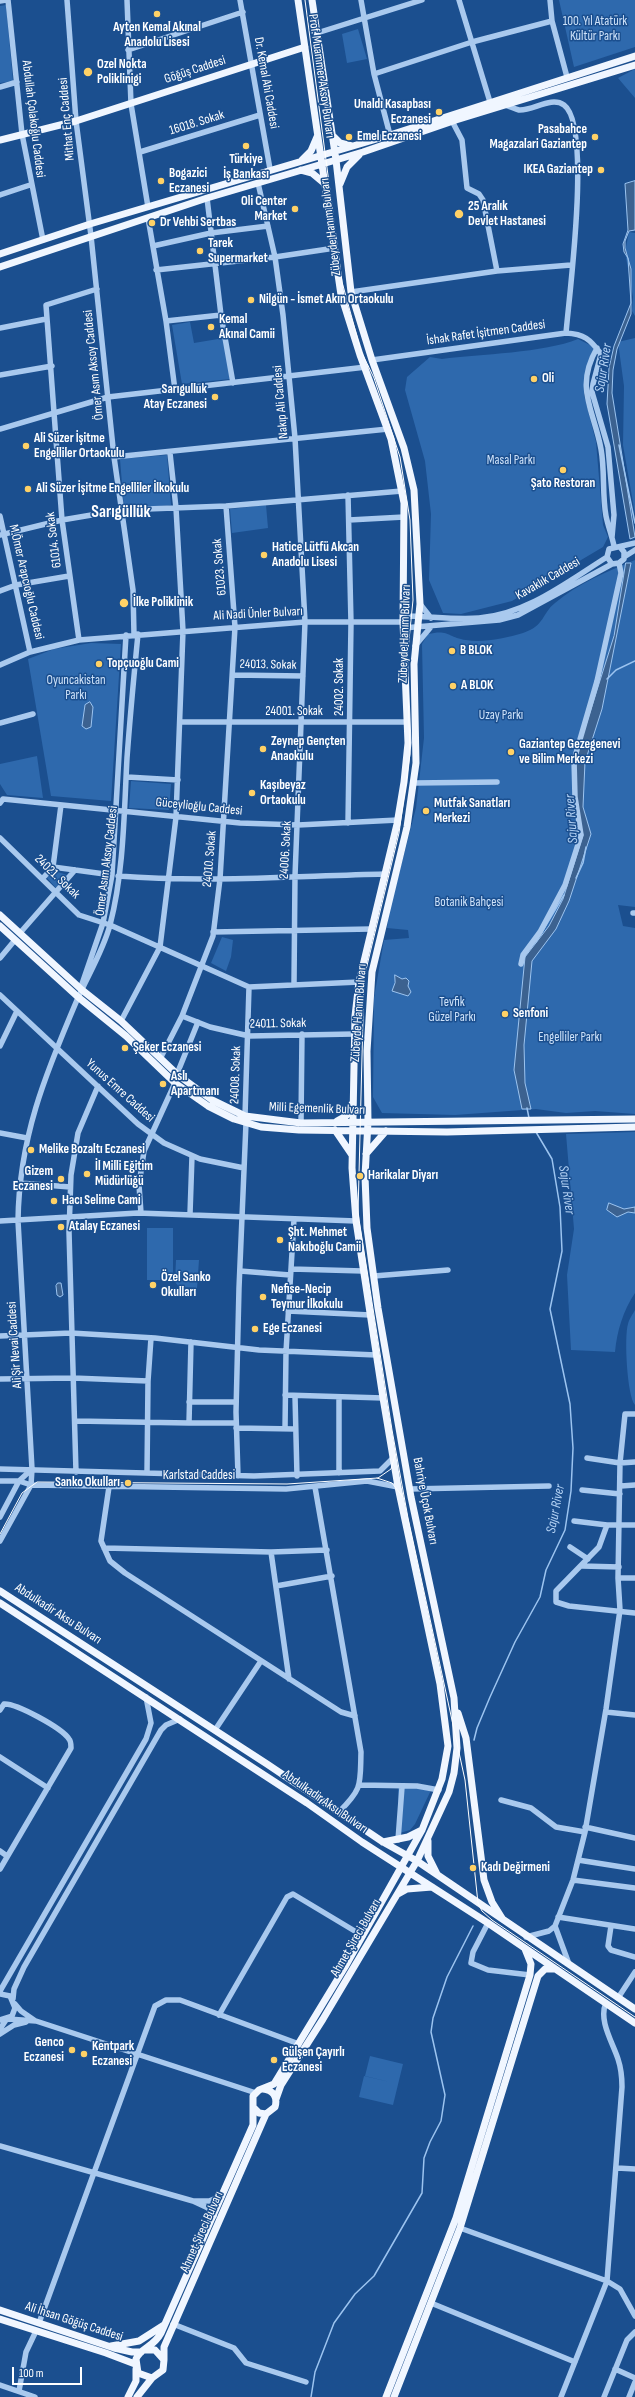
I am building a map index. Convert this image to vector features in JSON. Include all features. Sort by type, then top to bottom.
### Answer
[{"type":"main road","name":"Prof. Muammer Aksoy Bulvarı","points":[[298,0],[321,160]]},
{"type":"main road","name":"Prof. Muammer Aksoy Bulvarı","points":[[312,0],[335,156]]},
{"type":"main road","name":"Göğüş Caddesi","points":[[0,140],[76,121],[305,47]]},
{"type":"main road","points":[[335,156],[355,146],[635,56]]},
{"type":"main road","points":[[0,267],[207,198],[301,170],[321,160],[335,156],[363,152],[505,104],[635,65]]},
{"type":"main road","points":[[332,135],[343,144],[355,146]]},
{"type":"main road","points":[[301,161],[311,150],[318,137]]},
{"type":"main road","points":[[339,190],[347,167],[363,152]]},
{"type":"main road","name":"Zübeyde Hanım Bulvarı","points":[[335,156],[351,292],[372,360],[404,448],[414,490],[420,604],[415,646],[416,763],[414,783],[402,848],[372,972],[367,1051],[368,1122]]},
{"type":"main road","points":[[0,254],[90,224],[270,169],[301,161],[321,160]]},
{"type":"main road","name":"Zübeyde Hanım Bulvarı","points":[[321,160],[342,295],[388,429],[402,491],[404,517],[403,622],[407,722],[404,782],[398,820],[359,982],[354,1034],[352,1122]]},
{"type":"main road","points":[[301,170],[315,175],[325,185]]},
{"type":"main road","name":"Milli Egemenlik Bulvarı","points":[[0,915],[20,933],[80,994],[121,1021],[161,1057],[177,1074],[212,1100],[246,1120],[301,1123],[382,1123],[635,1119]]},
{"type":"main road","name":"Milli Egemenlik Bulvarı","points":[[0,926],[80,994],[175,1083],[208,1106],[246,1120],[299,1130],[447,1132],[635,1127]]},
{"type":"main road","points":[[335,1122],[346,1116],[353,1102]]},
{"type":"main road","points":[[367,1112],[382,1123]]},
{"type":"main road","name":"Bahriye Üçok Bulvarı","points":[[263,2089],[274,2084],[299,2044],[363,1936],[422,1830],[439,1790],[447,1758],[448,1733],[440,1684],[398,1487],[363,1271],[356,1221],[352,1155],[352,1122]]},
{"type":"main road","name":"Bahriye Üçok Bulvarı","points":[[368,1122],[365,1176],[367,1228],[410,1489],[454,1698],[457,1748],[454,1773],[449,1792],[410,1873]]},
{"type":"main road","points":[[335,1130],[352,1155]]},
{"type":"main road","points":[[366,1155],[386,1131]]},
{"type":"main road","name":"Abdulkadir Aksu Bulvarı","points":[[2,1592],[216,1730],[383,1842],[417,1861],[526,1937],[635,2009]]},
{"type":"main road","name":"Abdulkadir Aksu Bulvarı","points":[[0,1603],[180,1719],[307,1803],[400,1868],[488,1923],[635,2023]]},
{"type":"main road","points":[[454,1698],[466,1738],[484,1880],[492,1902],[504,1921]]},
{"type":"main road","points":[[383,1842],[398,1840],[422,1830]]},
{"type":"main road","points":[[428,1838],[428,1856],[440,1878]]},
{"type":"main road","name":"Ahmet Şireci Bulvarı","points":[[276,2099],[281,2085],[327,2013],[394,1897],[410,1873]]},
{"type":"main road","points":[[394,1897],[407,1889],[432,1887]]},
{"type":"main road","points":[[386,2397],[456,2218],[530,1972],[529,1957],[525,1949]]},
{"type":"main road","points":[[530,1972],[536,1968],[540,1971]]},
{"type":"main road","points":[[394,2397],[460,2228],[540,1971],[545,1968],[556,1969]]},
{"type":"main road","points":[[128,2397],[136,2381],[135,2367],[143,2351],[156,2343],[254,2125],[252,2100],[256,2093],[263,2089],[271,2092],[276,2099],[275,2107],[266,2114],[259,2113],[253,2107]]},
{"type":"main road","name":"Ahmet Şireci Bulvarı","points":[[164,2360],[164,2346],[173,2324],[266,2114]]},
{"type":"main road","name":"Ali İhsan Göğüş Caddesi","points":[[0,2310],[126,2352],[143,2351]]},
{"type":"main road","name":"Ali İhsan Göğüş Caddesi","points":[[0,2319],[106,2353],[135,2367]]},
{"type":"main road","points":[[107,2346],[139,2341],[165,2323]]},
{"type":"main road","points":[[137,2397],[152,2378],[160,2374],[164,2360],[155,2350],[143,2351]]},
{"type":"main road","points":[[135,2367],[142,2376],[152,2378]]},
{"type":"street","points":[[0,1],[7,0]]},
{"type":"street","name":"Abdullah Çolakoğlu Caddesi","points":[[7,0],[22,134],[30,185],[43,240]]},
{"type":"street","name":"Mithat Enç Caddesi","points":[[67,0],[76,121],[91,236]]},
{"type":"street","points":[[127,0],[131,104],[148,207]]},
{"type":"street","name":"Dr. Kemal Ahi Caddesi","points":[[240,0],[270,169]]},
{"type":"street","points":[[361,0],[374,74],[390,135]]},
{"type":"street","points":[[317,33],[422,0]]},
{"type":"street","points":[[458,0],[490,102]]},
{"type":"street","points":[[550,0],[552,20],[567,77]]},
{"type":"street","points":[[128,50],[242,12]]},
{"type":"street","points":[[374,74],[472,42],[552,20]]},
{"type":"street","points":[[0,87],[17,82]]},
{"type":"street","points":[[505,104],[520,110],[553,102],[563,104],[569,110],[574,127],[578,162],[577,213],[571,265],[566,333]]},
{"type":"street","name":"16018. Sokak","points":[[140,152],[260,115]]},
{"type":"street","points":[[452,121],[462,140],[467,188],[479,194],[483,200],[497,271]]},
{"type":"street","name":"Nakıp Ali Caddesi","points":[[258,183],[275,257],[283,315],[295,438],[306,622]]},
{"type":"street","points":[[0,195],[30,185]]},
{"type":"street","points":[[207,198],[221,315],[233,383]]},
{"type":"street","points":[[148,218],[166,321],[175,390]]},
{"type":"street","points":[[153,246],[211,233],[268,226]]},
{"type":"street","name":"Ömer Asım Aksoy Caddesi","points":[[80,994],[99,956],[110,925],[127,777],[136,635],[132,590],[114,457],[91,236]]},
{"type":"street","points":[[156,270],[275,257],[335,248]]},
{"type":"street","points":[[351,292],[497,271],[571,265]]},
{"type":"street","points":[[0,328],[46,319],[46,305],[97,289]]},
{"type":"street","points":[[166,321],[221,315]]},
{"type":"street","name":"61014. Sokak","points":[[46,319],[52,366],[62,520],[79,640]]},
{"type":"street","name":"İshak Rafet İşitmen Caddesi","points":[[372,360],[566,333],[579,334],[590,339],[601,356],[592,384],[592,392],[608,447],[614,515],[612,537],[617,546]]},
{"type":"street","points":[[0,375],[52,366]]},
{"type":"street","points":[[0,429],[108,397],[366,367]]},
{"type":"street","points":[[114,457],[170,453],[295,438],[388,429]]},
{"type":"street","points":[[121,1021],[160,948],[170,878],[176,817],[182,630],[176,508],[170,453]]},
{"type":"street","points":[[2,534],[62,520],[121,510],[226,506],[402,491]]},
{"type":"street","name":"24002. Sokak","points":[[348,496],[351,623],[351,722],[348,823]]},
{"type":"street","name":"61023. Sokak","points":[[226,506],[235,627]]},
{"type":"street","name":"M.Ömer Arapcıoğlu Caddesi","points":[[0,516],[2,534],[16,586],[30,652]]},
{"type":"street","points":[[349,520],[404,517]]},
{"type":"street","points":[[635,543],[617,546],[607,551],[607,557],[612,564],[619,563],[624,557],[635,550]]},
{"type":"street","points":[[617,546],[624,552],[624,557]]},
{"type":"street","name":"Kavaklık Caddesi","points":[[403,622],[419,617],[479,618],[516,609],[539,599],[607,557]]},
{"type":"street","points":[[521,964],[522,955],[540,932],[565,884],[581,835],[575,797],[574,760],[599,674],[621,573],[619,563]]},
{"type":"street","name":"Kavaklık Caddesi","points":[[403,622],[418,629],[499,620],[518,615],[612,564]]},
{"type":"street","points":[[0,590],[69,576]]},
{"type":"street","points":[[420,604],[431,618]]},
{"type":"street","name":"Ali Nadi Ünler Bulvarı","points":[[0,665],[30,652],[79,640],[182,630],[306,622],[403,622]]},
{"type":"street","name":"24006. Sokak","points":[[294,984],[295,876],[306,622]]},
{"type":"street","name":"24010. Sokak","points":[[161,1057],[182,1016],[213,932],[220,879],[235,627]]},
{"type":"street","points":[[415,646],[430,628]]},
{"type":"street","name":"Ömer Asım Aksoy Caddesi","points":[[80,994],[90,959],[103,923],[115,875],[116,810],[126,635]]},
{"type":"street","name":"24013. Sokak","points":[[233,675],[304,676]]},
{"type":"street","points":[[0,723],[33,714]]},
{"type":"street","name":"24001. Sokak","points":[[180,722],[407,722]]},
{"type":"street","points":[[127,777],[178,780]]},
{"type":"street","points":[[414,783],[497,782]]},
{"type":"street","name":"Güceylioğlu Caddesi","points":[[1,799],[124,810],[224,822],[298,825],[398,820]]},
{"type":"street","points":[[43,878],[53,866],[61,804]]},
{"type":"street","name":"24021. Sokak","points":[[0,838],[57,891],[79,915],[110,925],[249,987]]},
{"type":"street","points":[[53,866],[115,875],[163,879],[220,879],[385,874]]},
{"type":"street","points":[[20,933],[75,870]]},
{"type":"street","points":[[213,932],[371,929]]},
{"type":"street","points":[[0,958],[15,940]]},
{"type":"street","points":[[249,987],[359,982]]},
{"type":"street","name":"24008. Sokak","points":[[238,1476],[236,1402],[249,1036],[249,987]]},
{"type":"street","name":"Ali Şir Nevai Caddesi","points":[[31,1485],[32,1469],[28,1378],[18,1221],[20,1182],[27,1138],[46,1071],[80,994]]},
{"type":"street","name":"Yunus Emre Caddesi","points":[[0,995],[138,1124],[164,1143],[192,1156],[244,1168]]},
{"type":"street","points":[[0,1046],[17,1011]]},
{"type":"street","name":"24011. Sokak","points":[[182,1016],[249,1036],[354,1034]]},
{"type":"street","points":[[177,1074],[198,1022]]},
{"type":"street","points":[[301,1123],[302,1034]]},
{"type":"street","points":[[141,1213],[139,1185],[140,1166],[144,1151],[175,1083]]},
{"type":"street","points":[[76,1472],[71,1333],[69,1218],[70,1187],[78,1133],[98,1086]]},
{"type":"street","points":[[0,1133],[27,1138]]},
{"type":"street","points":[[190,1214],[192,1156]]},
{"type":"street","points":[[20,1182],[70,1187]]},
{"type":"street","points":[[0,1221],[141,1213],[190,1214],[242,1218],[356,1221]]},
{"type":"street","points":[[285,1429],[286,1352],[294,1219]]},
{"type":"street","points":[[374,1276],[448,1270]]},
{"type":"street","points":[[240,1271],[363,1271]]},
{"type":"street","points":[[288,1311],[370,1315]]},
{"type":"street","points":[[0,1336],[71,1333],[151,1338],[286,1352],[376,1355]]},
{"type":"street","points":[[147,1474],[148,1381],[151,1338]]},
{"type":"street","points":[[189,1423],[191,1342]]},
{"type":"street","points":[[0,1379],[73,1378],[148,1381]]},
{"type":"street","points":[[285,1395],[383,1398]]},
{"type":"street","points":[[295,1396],[297,1476]]},
{"type":"street","points":[[339,1397],[339,1474]]},
{"type":"street","points":[[189,1402],[236,1402]]},
{"type":"street","points":[[526,1937],[549,1931],[555,1926],[573,1880],[585,1830],[606,1712],[620,1610],[618,1578],[620,1463],[626,1414],[635,1414]]},
{"type":"street","points":[[75,1421],[189,1423],[296,1429]]},
{"type":"street","name":"Karlstad Caddesi","points":[[0,1470],[32,1469],[147,1474],[297,1476],[380,1471],[393,1458]]},
{"type":"street","points":[[587,1458],[620,1463],[635,1462]]},
{"type":"street","points":[[0,1517],[19,1482],[32,1469]]},
{"type":"street","name":"Karlstad Caddesi","points":[[0,1481],[19,1482],[31,1485],[286,1489],[367,1482],[398,1487]]},
{"type":"street","points":[[0,1541],[31,1485]]},
{"type":"street","points":[[620,1486],[635,1485]]},
{"type":"street","points":[[410,1489],[549,1486]]},
{"type":"street","points":[[109,1487],[102,1532],[104,1548],[110,1561],[125,1573],[260,1661],[341,1712],[356,1716]]},
{"type":"street","points":[[316,1487],[361,1752],[360,1785],[352,1799],[339,1812]]},
{"type":"street","points":[[582,1490],[620,1494]]},
{"type":"street","points":[[574,1522],[620,1526],[635,1525]]},
{"type":"street","points":[[607,1525],[598,1547],[582,1566],[556,1591],[556,1602],[569,1606],[620,1610],[635,1613]]},
{"type":"street","points":[[570,1547],[588,1558]]},
{"type":"street","points":[[104,1548],[271,1552],[327,1550]]},
{"type":"street","points":[[271,1552],[289,1679]]},
{"type":"street","points":[[582,1566],[619,1567]]},
{"type":"street","points":[[276,1586],[332,1576]]},
{"type":"street","points":[[618,1578],[635,1578]]},
{"type":"street","points":[[216,1730],[260,1661]]},
{"type":"street","points":[[36,2021],[21,2011],[14,2001],[6,1994],[0,1993],[148,1734],[152,1723],[146,1697]]},
{"type":"street","points":[[0,1710],[4,1704],[18,1707],[65,1733],[71,1740],[71,1748],[0,1869]]},
{"type":"street","points":[[606,1712],[635,1715]]},
{"type":"street","points":[[0,2029],[5,2020],[14,2012],[14,2001],[19,1977],[156,1738],[166,1725],[180,1719]]},
{"type":"street","points":[[148,1734],[156,1738]]},
{"type":"street","points":[[0,1757],[48,1788]]},
{"type":"street","points":[[360,1785],[402,1787],[417,1786],[439,1790]]},
{"type":"street","points":[[398,1840],[402,1787]]},
{"type":"street","points":[[501,1800],[531,1808],[556,1827],[635,1838]]},
{"type":"street","points":[[0,1851],[7,1856]]},
{"type":"street","points":[[578,1860],[635,1869]]},
{"type":"street","points":[[573,1880],[635,1888]]},
{"type":"street","points":[[219,2014],[287,1898],[293,1894],[363,1936]]},
{"type":"street","points":[[558,1917],[635,1929]]},
{"type":"street","points":[[488,1923],[473,1952],[471,1963],[488,1970],[530,1972]]},
{"type":"street","points":[[555,1926],[569,1964]]},
{"type":"street","points":[[611,1926],[608,1946],[611,1950],[635,1957]]},
{"type":"street","points":[[618,1998],[635,1972]]},
{"type":"street","points":[[12,1973],[14,1977],[19,1977]]},
{"type":"street","points":[[39,2323],[152,2011],[160,2003],[180,2000],[299,2044]]},
{"type":"street","points":[[561,2397],[607,2281],[617,2168],[622,2082],[618,2058],[604,2020],[606,2003]]},
{"type":"street","points":[[5,2020],[36,2021],[256,2093]]},
{"type":"street","points":[[0,2034],[14,2025],[36,2021]]},
{"type":"street","points":[[0,2146],[193,2200],[209,2201],[224,2194]]},
{"type":"street","points":[[617,2168],[635,2169]]},
{"type":"street","points":[[193,2200],[208,2208],[214,2216]]},
{"type":"street","points":[[460,2228],[607,2281],[620,2289],[635,2316]]},
{"type":"street","points":[[431,2303],[575,2362]]},
{"type":"street","points":[[173,2324],[234,2348],[246,2363],[306,2382]]},
{"type":"street","points":[[19,2391],[26,2352],[36,2331]]},
{"type":"street","points":[[604,2397],[627,2340],[635,2332]]},
{"type":"street","points":[[615,2369],[635,2378]]},
{"type":"street","points":[[629,2397],[635,2382]]},
{"type":"street","points":[[0,2385],[35,2397]]},
{"type":"green space","name":"100. Yıl Atatürk Kültür Parkı","points":[[559,0],[635,0],[635,47],[574,67]]},
{"type":"green space","points":[[6,5],[13,81],[0,83],[0,6]]},
{"type":"green space","points":[[358,29],[367,59],[347,63],[342,34]]},
{"type":"green space","points":[[635,69],[635,98],[618,78]]},
{"type":"green space","points":[[629,232],[635,233],[635,316],[632,311],[633,297],[625,252]]},
{"type":"green space","points":[[190,322],[194,343],[224,338],[230,379],[182,384],[172,325]]},
{"type":"green space","points":[[635,338],[635,514],[623,445],[624,386],[618,342]]},
{"type":"green space","name":"Masal Parkı","points":[[578,339],[592,346],[594,349],[584,384],[584,395],[596,442],[603,525],[608,537],[603,547],[512,601],[461,614],[443,613],[429,580],[431,514],[425,461],[405,390],[407,377],[430,357],[442,359],[530,350],[564,344]]},
{"type":"green space","points":[[167,455],[171,505],[124,509],[120,459]]},
{"type":"green space","points":[[266,505],[268,528],[232,533],[230,509]]},
{"type":"green space","points":[[635,560],[635,907],[618,905],[623,926],[635,928],[635,1114],[595,1111],[566,1113],[536,1109],[455,1115],[382,1113],[373,1097],[374,998],[384,940],[409,938],[408,930],[387,928],[389,912],[416,808],[424,738],[422,644],[428,634],[440,632],[460,639],[473,641],[502,638],[523,633],[535,627],[551,607],[573,590],[604,573]]},
{"type":"green space","name":"Oyuncakistan Parkı","points":[[91,643],[121,644],[111,801],[51,796],[28,659],[54,649]]},
{"type":"green space","points":[[37,756],[43,798],[7,795],[0,784],[0,764]]},
{"type":"green space","points":[[131,781],[171,784],[169,810],[129,808]]},
{"type":"green space","points":[[52,870],[67,875],[56,888],[47,878]]},
{"type":"green space","points":[[222,937],[233,940],[231,957],[226,971],[211,963]]},
{"type":"green space","points":[[635,1132],[635,1293],[621,1321],[615,1352],[571,1350],[567,1275],[574,1229],[566,1134]]},
{"type":"green space","points":[[147,1228],[173,1228],[173,1280],[147,1280]]},
{"type":"green space","points":[[176,1260],[199,1260],[197,1288],[179,1287],[175,1282]]},
{"type":"green space","points":[[635,1310],[635,1405],[632,1399],[628,1379],[626,1340],[630,1318]]},
{"type":"green space","points":[[398,1787],[432,1788],[415,1824],[410,1830],[396,1834],[398,1831]]},
{"type":"green space","points":[[370,2056],[403,2064],[393,2105],[359,2097],[364,2076],[390,2082],[365,2076]]},
{"type":"shaded area","points":[[635,181],[635,230],[629,231],[625,241],[625,248],[628,258],[624,252],[623,244],[628,230],[625,184]]},
{"type":"shaded area","points":[[628,259],[631,269],[631,303]]},
{"type":"shaded area","points":[[631,303],[631,314],[617,349],[613,370],[612,393],[635,537],[630,539],[607,404],[609,368],[614,346]]},
{"type":"shaded area","points":[[626,563],[631,563],[602,709],[585,762],[583,807],[591,834],[569,901],[556,929],[532,961],[524,1045],[525,1083],[531,1109],[522,1109],[514,1070],[525,957],[549,926],[563,899],[583,835],[576,807],[575,760],[614,636]]},
{"type":"shaded area","points":[[90,702],[93,707],[91,727],[86,729],[82,726],[85,705]]},
{"type":"shaded area","points":[[395,975],[402,979],[406,978],[409,981],[408,986],[411,992],[408,996],[392,991],[395,983]]},
{"type":"shaded area","points":[[609,1203],[624,1209],[635,1207],[635,1213],[628,1212],[617,1217],[607,1210]]},
{"type":"shaded area","points":[[58,1283],[61,1283],[63,1295],[60,1297],[57,1295],[56,1286]]},
{"type":"waterway","name":"Sajur River","points":[[619,445],[635,523]]},
{"type":"waterway","name":"Sajur River","points":[[607,679],[616,670],[635,661]]},
{"type":"waterway","name":"Sajur River","points":[[576,878],[583,863],[586,847]]},
{"type":"waterway","name":"Sajur River","points":[[536,942],[564,895]]},
{"type":"waterway","name":"Sajur River","points":[[527,1108],[529,1118]]},
{"type":"waterway","name":"Sajur River","points":[[474,1740],[477,1728],[515,1642],[540,1597],[546,1570],[565,1530],[571,1491],[573,1448],[570,1404],[550,1309],[562,1251],[560,1207],[552,1159],[536,1132]]},
{"type":"waterway","points":[[311,2397],[315,2372],[334,2323],[355,2294],[374,2276],[422,2193],[424,2158],[430,2142],[441,2121],[445,2095],[431,2032],[433,2018],[447,1977],[473,1926]]},
{"type":"tram line","points":[[305,0],[342,282],[361,351],[374,378],[400,457],[410,520],[413,600],[407,660],[410,754],[399,833],[364,978],[358,1213],[392,1430],[408,1518],[465,1780],[478,1903],[482,1911],[492,1920],[635,2017]]},
{"type":"tram line","points":[[0,1534],[22,1493],[37,1482],[287,1484],[378,1478],[391,1469],[395,1455]]},
{"type":"tram line","points":[[377,1478],[392,1483],[403,1497]]},
{"type":"place","name":"Ayten Kemal Akınal Anadolu Lisesi","points":[[157,14]]},
{"type":"place","name":"Ozel Nokta Poliklinigi","points":[[88,72]]},
{"type":"place","name":"Unaldı Kasapbası Eczanesi","points":[[439,112]]},
{"type":"place","name":"Emel Eczanesi","points":[[349,137]]},
{"type":"place","name":"Pasabahce Magazalari Gaziantep","points":[[595,137]]},
{"type":"place","name":"Türkiye İş Bankası","points":[[246,146]]},
{"type":"place","name":"IKEA Gaziantep","points":[[601,170]]},
{"type":"place","name":"Bogazici Eczanesi","points":[[161,181]]},
{"type":"place","name":"Oli Center Market","points":[[295,209]]},
{"type":"place","name":"25 Aralık Devlet Hastanesi","points":[[459,214]]},
{"type":"place","name":"Dr Vehbi Sertbas","points":[[152,223]]},
{"type":"place","name":"Tarek Supermarket","points":[[200,251]]},
{"type":"place","name":"Nilgün - İsmet Akın Ortaokulu","points":[[251,300]]},
{"type":"place","name":"Kemal Akınal Camii","points":[[211,327]]},
{"type":"place","name":"Oli","points":[[534,379]]},
{"type":"place","name":"Sarıgulluk Atay Eczanesi","points":[[215,397]]},
{"type":"place","name":"Ali Süzer İşitme Engelliler Ortaokulu","points":[[26,446]]},
{"type":"place","name":"Şato Restoran","points":[[563,470]]},
{"type":"place","name":"Ali Süzer İşitme Engelliler İlkokulu","points":[[28,489]]},
{"type":"place","name":"Hatice Lütfü Akcan Anadolu Lisesi","points":[[264,555]]},
{"type":"place","name":"İlke Poliklinik","points":[[124,603]]},
{"type":"place","name":"B BLOK","points":[[452,651]]},
{"type":"place","name":"Topçuoğlu Cami","points":[[99,664]]},
{"type":"place","name":"A BLOK","points":[[453,686]]},
{"type":"place","name":"Zeynep Gençten Anaokulu","points":[[263,749]]},
{"type":"place","name":"Gaziantep Gezegenevi ve Bilim Merkezi","points":[[511,752]]},
{"type":"place","name":"Kaşıbeyaz Ortaokulu","points":[[252,793]]},
{"type":"place","name":"Mutfak Sanatları Merkezi","points":[[426,811]]},
{"type":"place","name":"Senfoni","points":[[505,1014]]},
{"type":"place","name":"Şeker Eczanesi","points":[[125,1048]]},
{"type":"place","name":"Aslı Apartmanı","points":[[163,1084]]},
{"type":"place","name":"Melike Bozaltı Eczanesi","points":[[31,1150]]},
{"type":"place","name":"İl Milli Eğitim Müdürlüğü","points":[[87,1174]]},
{"type":"place","name":"Harikalar Diyarı","points":[[360,1176]]},
{"type":"place","name":"Gizem Eczanesi","points":[[61,1179]]},
{"type":"place","name":"Hacı Selime Cami","points":[[54,1201]]},
{"type":"place","name":"Atalay Eczanesi","points":[[61,1227]]},
{"type":"place","name":"Şht. Mehmet Nakıboğlu Camii","points":[[280,1240]]},
{"type":"place","name":"Özel Sanko Okulları","points":[[153,1285]]},
{"type":"place","name":"Nefise-Necip Teymur İlkokulu","points":[[263,1297]]},
{"type":"place","name":"Ege Eczanesi","points":[[255,1329]]},
{"type":"place","name":"Sanko Okulları","points":[[128,1483]]},
{"type":"place","name":"Kadı Değirmeni","points":[[473,1868]]},
{"type":"place","name":"Genco Eczanesi","points":[[72,2050]]},
{"type":"place","name":"Kentpark Eczanesi","points":[[84,2054]]},
{"type":"place","name":"Gülşen Çayırlı Eczanesi","points":[[274,2060]]},
{"type":"district","name":"Sarıgüllük","points":[[121,513]]},
{"type":"park label","name":"Uzay Parkı","points":[[501,716]]},
{"type":"park label","name":"Botanik Bahçesi","points":[[469,903]]},
{"type":"park label","name":"Tevfik Güzel Parkı","points":[[452,1010]]},
{"type":"park label","name":"Engelliler Parkı","points":[[570,1038]]}]
